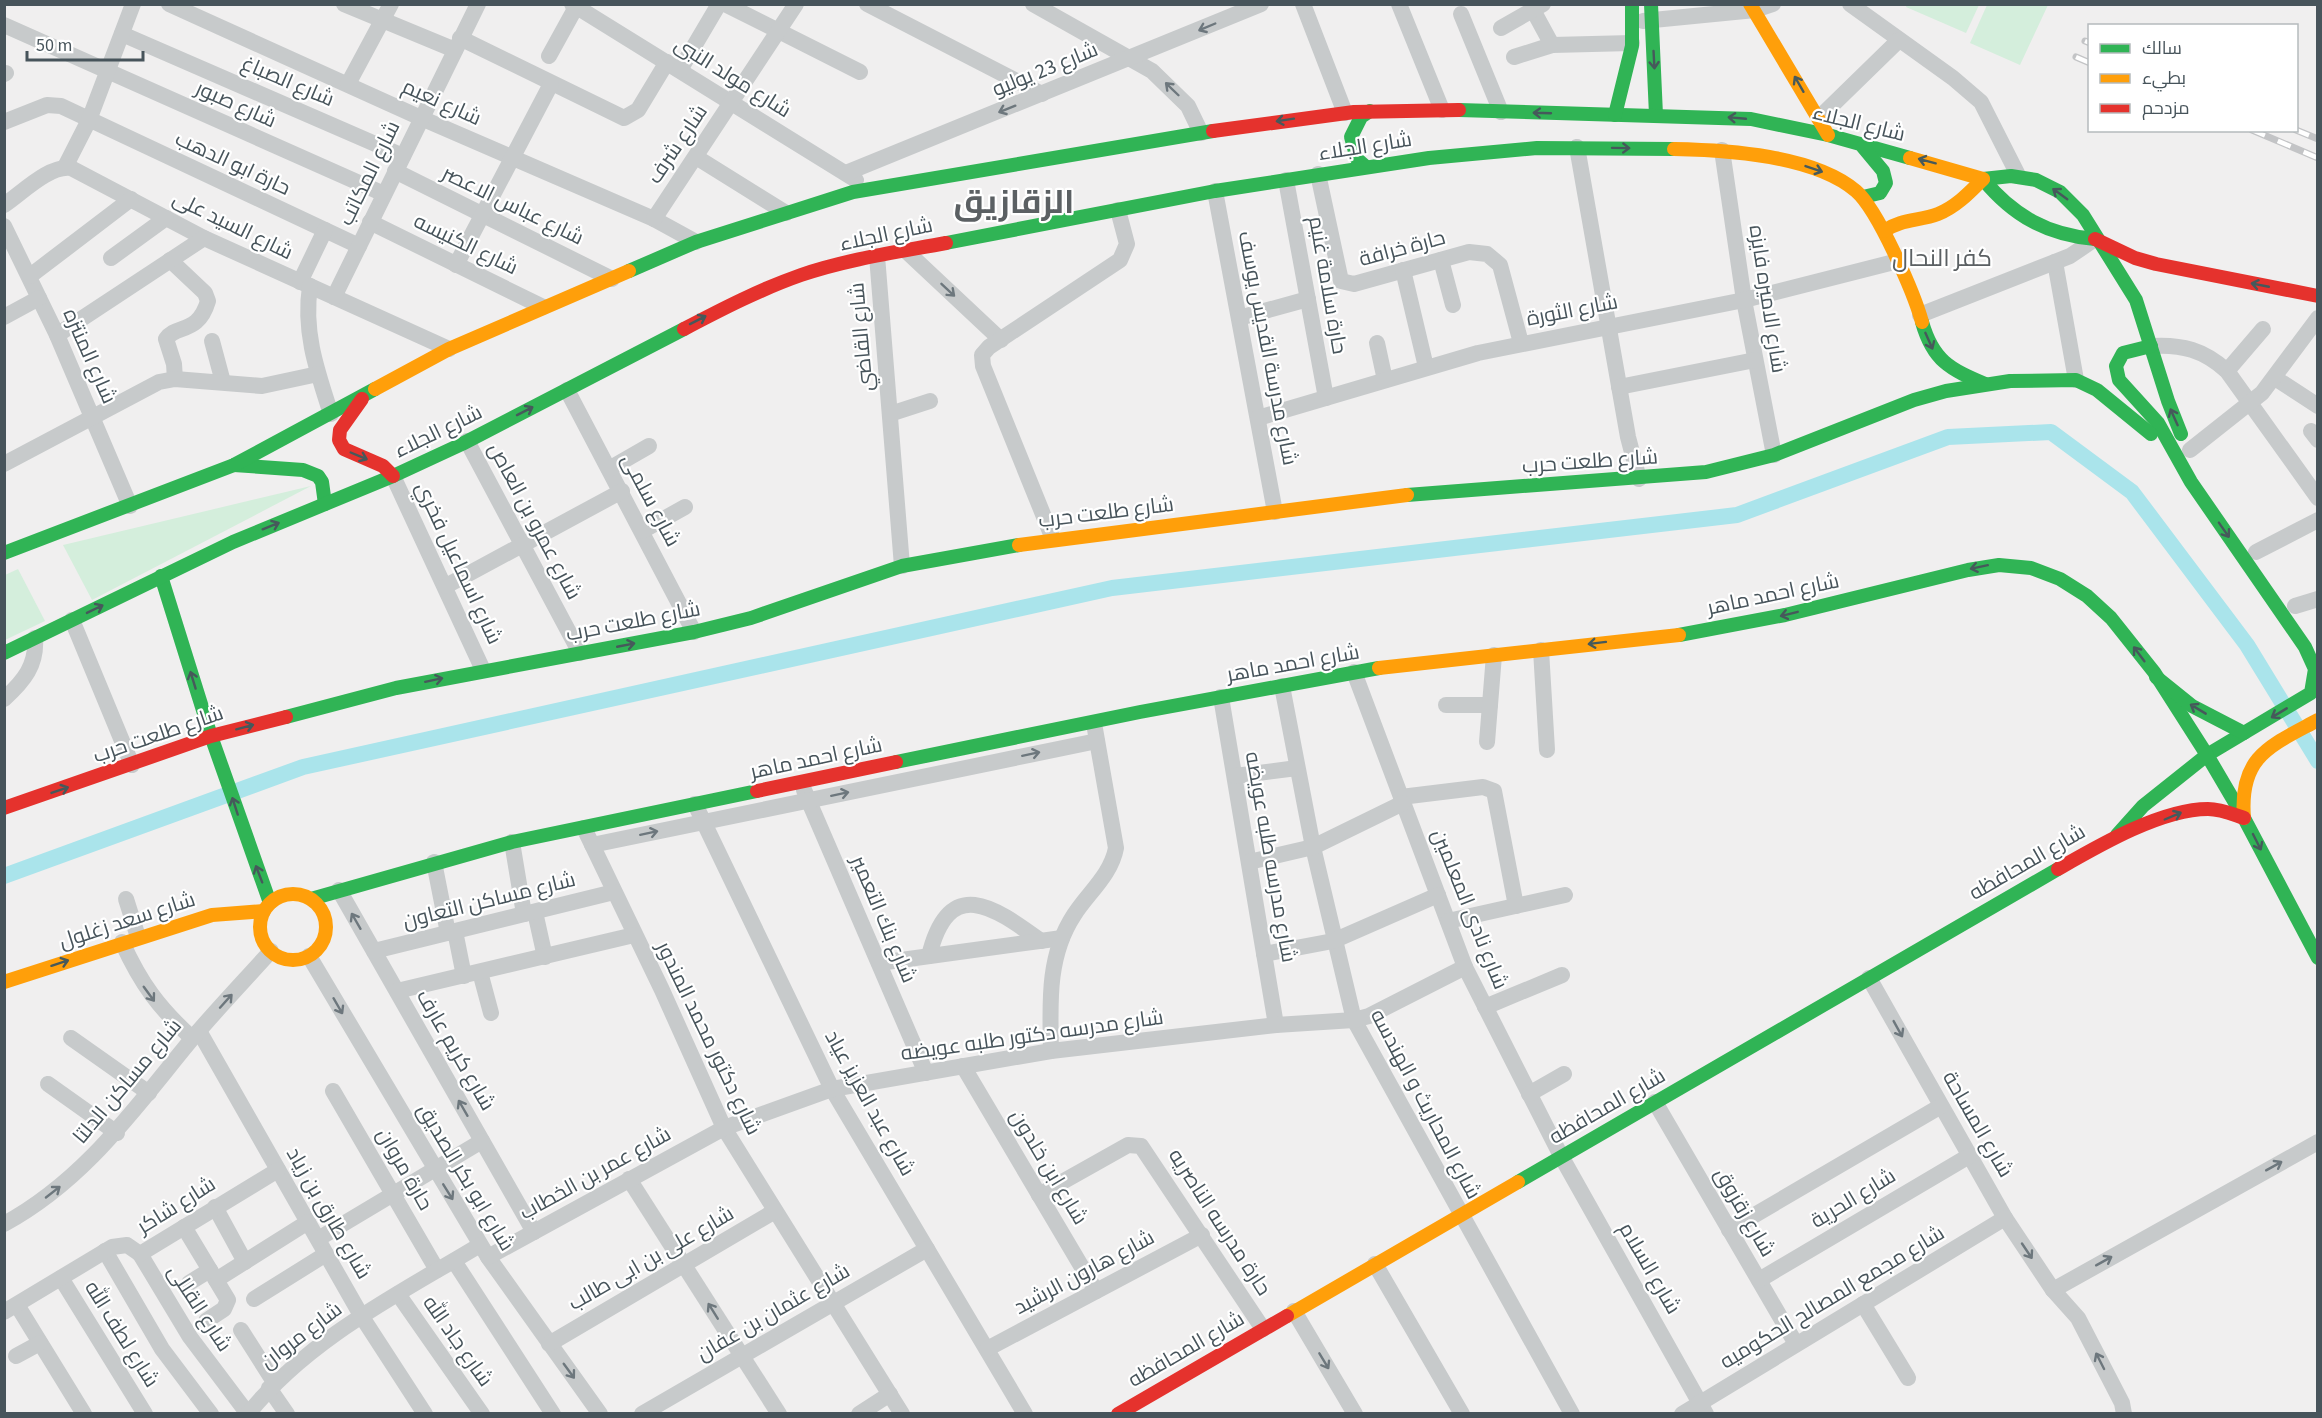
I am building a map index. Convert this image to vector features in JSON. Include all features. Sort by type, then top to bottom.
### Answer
[{"type":"main road","points":[[1615,115],[1632,43],[1634,22],[1632,4]]},
{"type":"main road","points":[[1753,7],[1828,135]]},
{"type":"main road","points":[[1651,13],[1656,115]]},
{"type":"main road","name":"شارع الجلاء","points":[[5,553],[234,465],[449,349],[696,242],[869,189],[1315,116],[1370,111],[1442,110],[1751,119],[1828,135],[1863,147],[1927,161],[1983,179]]},
{"type":"main road","points":[[1366,167],[1358,159],[1351,137],[1361,117],[1370,111]]},
{"type":"main road","points":[[1315,116],[1336,134],[1341,161],[1338,172]]},
{"type":"main road","name":"شارع الجلاء","points":[[4,653],[232,542],[393,476],[467,441],[695,321],[766,288],[802,275],[905,250],[1215,191],[1366,167],[1498,150],[1577,147],[1722,150],[1770,157],[1820,171],[1846,183],[1863,197],[1884,231],[1898,261],[1920,315],[1928,343],[1943,362],[1963,376],[1985,384]]},
{"type":"main road","points":[[1863,147],[1882,171],[1886,183],[1880,193],[1863,197]]},
{"type":"main road","points":[[1884,231],[1897,222],[1940,214],[1983,179],[2029,176],[2058,192],[2081,212],[2095,238],[2125,276],[2151,346],[2170,410],[2199,466]]},
{"type":"main road","points":[[1983,179],[2009,209],[2046,230],[2069,237],[2095,238],[2135,258],[2156,264],[2318,296]]},
{"type":"main road","points":[[2151,346],[2123,353],[2116,366],[2119,380],[2158,423],[2191,482],[2311,645]]},
{"type":"main road","name":"شارع طلعت حرب","points":[[5,808],[211,736],[396,688],[694,632],[751,618],[902,566],[1053,539],[1417,494],[1639,479],[1706,472],[1774,454],[1914,400],[1985,384],[2076,380],[2097,390],[2149,431],[2191,482]]},
{"type":"main road","points":[[365,395],[340,430],[339,440],[344,449],[383,466],[393,476]]},
{"type":"main road","points":[[234,465],[252,469],[305,469],[323,481],[326,492],[325,504]]},
{"type":"main road","points":[[2230,513],[2288,597],[2311,645],[2315,669],[2314,693]]},
{"type":"main road","name":"شارع احمد ماهر","points":[[311,899],[434,862],[512,842],[1094,721],[1354,672],[1742,624],[1984,565],[2007,564],[2052,574],[2092,598],[2109,614],[2156,677],[2207,755],[2244,818],[2318,958]]},
{"type":"main road","points":[[161,576],[267,907],[260,932],[271,951],[289,960],[309,956],[323,939],[326,928],[324,918],[311,899],[290,894],[267,907]]},
{"type":"main road","points":[[2156,677],[2192,706],[2245,733]]},
{"type":"main road","name":"شارع المحافظه","points":[[2118,835],[2144,806],[2207,755],[2314,693]]},
{"type":"main road","points":[[2244,818],[2242,805],[2245,778],[2258,754],[2318,720]]},
{"type":"main road","name":"شارع المحافظه","points":[[1118,1413],[2118,835],[2152,825],[2189,810],[2205,807],[2218,808],[2244,818]]},
{"type":"main road","name":"شارع سعد زغلول","points":[[4,981],[212,915],[267,907]]},
{"type":"street","points":[[4,205],[53,171],[64,167],[89,120],[134,4]]},
{"type":"street","name":"شارع نعيم","points":[[169,4],[421,118],[654,219],[696,242]]},
{"type":"street","points":[[344,4],[382,21],[458,44],[624,118],[639,110],[719,4]]},
{"type":"street","points":[[348,84],[391,4]]},
{"type":"street","name":"شارع المكاتب","points":[[334,297],[478,4]]},
{"type":"street","points":[[725,4],[860,72]]},
{"type":"street","name":"شارع شرف","points":[[654,219],[796,4]]},
{"type":"street","points":[[867,4],[1042,94]]},
{"type":"street","points":[[1218,4],[1233,16]]},
{"type":"street","name":"شارع 23 يوليو","points":[[846,173],[1261,4]]},
{"type":"street","points":[[1303,4],[1345,113]]},
{"type":"street","points":[[1399,4],[1442,110]]},
{"type":"street","points":[[1634,22],[1651,13],[1773,4]]},
{"type":"street","points":[[1850,4],[1981,102],[2018,175]]},
{"type":"street","points":[[549,56],[574,6]]},
{"type":"street","name":"شارع مولد النبى","points":[[574,6],[869,189]]},
{"type":"street","points":[[1042,7],[1130,58],[1171,87],[1188,106],[1201,133]]},
{"type":"street","points":[[1501,28],[1538,7],[1552,45]]},
{"type":"street","points":[[1461,14],[1501,112]]},
{"type":"street","name":"شارع صبور","points":[[4,25],[384,194]]},
{"type":"street","name":"شارع الصباغ","points":[[122,34],[403,156]]},
{"type":"street","points":[[1819,118],[1899,40]]},
{"type":"street","points":[[1514,57],[1552,45],[1632,43]]},
{"type":"street","points":[[456,265],[551,84]]},
{"type":"street","name":"حارة ابو الدهب","points":[[4,122],[47,105],[61,106],[359,246]]},
{"type":"street","points":[[1577,147],[1619,387],[1639,479]]},
{"type":"street","name":"شارع الاميره فايزه","points":[[1722,150],[1744,300],[1774,454]]},
{"type":"street","points":[[696,157],[786,213]]},
{"type":"street","name":"شارع السيد على","points":[[64,167],[80,172],[204,238],[449,349]]},
{"type":"street","name":"شارع عباس الاعصر","points":[[395,171],[612,279]]},
{"type":"street","name":"حارة خرافة","points":[[1318,174],[1341,281],[1354,284],[1478,251],[1495,258],[1500,266],[1521,342]]},
{"type":"street","name":"حارة سلامة غنيم","points":[[1286,180],[1326,398]]},
{"type":"street","name":"شارع مدرسة القديس يوسف","points":[[1215,191],[1275,512]]},
{"type":"street","points":[[30,276],[131,199]]},
{"type":"street","points":[[1053,539],[983,366],[985,351],[1119,260],[1127,244],[1118,210]]},
{"type":"street","points":[[111,258],[166,218]]},
{"type":"street","name":"شارع الكنيسه","points":[[370,222],[543,307]]},
{"type":"street","name":"شارع المنتزه","points":[[4,226],[57,335],[130,506]]},
{"type":"street","points":[[325,230],[305,284],[308,338],[331,414]]},
{"type":"street","points":[[57,335],[204,238]]},
{"type":"street","points":[[1920,315],[2070,256],[2095,238]]},
{"type":"street","points":[[905,250],[1001,340]]},
{"type":"street","name":"شارع القاضي","points":[[877,256],[902,566]]},
{"type":"street","points":[[170,260],[205,293],[208,301],[197,322],[185,330],[168,335],[166,339],[174,364],[175,379]]},
{"type":"street","points":[[1441,260],[1452,305]]},
{"type":"street","name":"شارع الثورة","points":[[1258,417],[1426,367],[1521,342],[1744,300],[1898,261]]},
{"type":"street","points":[[2055,262],[2076,380]]},
{"type":"street","points":[[1403,270],[1426,367]]},
{"type":"street","points":[[4,317],[39,298]]},
{"type":"street","points":[[1239,318],[1308,299]]},
{"type":"street","points":[[2190,450],[2250,405],[2275,378],[2318,318]]},
{"type":"street","points":[[2227,371],[2263,329]]},
{"type":"street","points":[[212,341],[223,382]]},
{"type":"street","points":[[1377,343],[1385,380]]},
{"type":"street","points":[[2151,346],[2181,345],[2195,349],[2227,371],[2318,498]]},
{"type":"street","points":[[1619,387],[1755,360]]},
{"type":"street","points":[[4,464],[144,388],[175,379],[262,386],[318,374]]},
{"type":"street","points":[[2275,378],[2318,406]]},
{"type":"street","points":[[351,383],[365,395]]},
{"type":"street","name":"شارع سلمى","points":[[567,390],[694,632]]},
{"type":"street","name":"شارع القاضي","points":[[890,414],[930,402]]},
{"type":"street","name":"شارع عمرو بن العاص","points":[[467,441],[580,653]]},
{"type":"street","points":[[609,469],[649,446]]},
{"type":"street","name":"شارع اسماعيل فخري","points":[[393,476],[483,670]]},
{"type":"street","points":[[446,586],[622,491]]},
{"type":"street","points":[[642,531],[685,507]]},
{"type":"street","points":[[2256,552],[2318,520]]},
{"type":"street","points":[[2288,597],[2318,599]]},
{"type":"street","points":[[72,620],[132,765]]},
{"type":"street","points":[[4,699],[28,674],[35,656],[35,638]]},
{"type":"street","points":[[1540,650],[1547,750]]},
{"type":"street","points":[[1487,742],[1494,655]]},
{"type":"street","name":"شارع نادى المعلمين","points":[[1354,672],[1465,967],[1561,1156]]},
{"type":"street","name":"شارع المحاريث و الهندسه","points":[[1282,686],[1313,847],[1354,1020],[1460,1215],[1572,1413]]},
{"type":"street","name":"شارع مدرسه طلبه عويضه","points":[[1221,697],[1276,1025]]},
{"type":"street","points":[[1446,705],[1490,705]]},
{"type":"street","points":[[1051,1051],[1050,985],[1062,938],[1074,915],[1110,866],[1116,848],[1094,721]]},
{"type":"street","points":[[592,845],[1097,741]]},
{"type":"street","points":[[1234,777],[1297,768]]},
{"type":"street","name":"شارع بنك التعمير","points":[[801,782],[926,1073]]},
{"type":"street","points":[[1249,862],[1313,847],[1402,800],[1483,787],[1494,791],[1516,906]]},
{"type":"street","name":"شارع عبد العزيز عياد","points":[[695,804],[832,1089],[1025,1413]]},
{"type":"street","name":"شارع دكتور محمد المندور","points":[[584,828],[634,936],[662,990],[724,1128],[902,1413]]},
{"type":"street","points":[[512,842],[529,913],[545,957]]},
{"type":"street","points":[[434,862],[464,976]]},
{"type":"street","name":"شارع كريم عارف","points":[[339,890],[534,1232]]},
{"type":"street","name":"شارع مساكن التعاون","points":[[374,951],[614,892]]},
{"type":"street","points":[[1264,954],[1334,941],[1438,895]]},
{"type":"street","points":[[1448,921],[1565,895]]},
{"type":"street","name":"شارع طارق بن زياد","points":[[126,899],[130,940],[138,978],[162,1011],[196,1035],[278,1170],[362,1317],[425,1413]]},
{"type":"street","points":[[929,956],[941,921],[952,911],[979,904],[992,908],[1041,941]]},
{"type":"street","points":[[397,992],[634,936]]},
{"type":"street","points":[[879,963],[1062,938]]},
{"type":"street","name":"شارع مساكن الدلتا","points":[[4,1224],[47,1197],[75,1175],[117,1133],[196,1035],[271,951]]},
{"type":"street","name":"شارع ابو بكر الصديق","points":[[309,956],[484,1251],[600,1413]]},
{"type":"street","name":"شارع مدرسه دكتور طلبه عويضه","points":[[724,1128],[832,1089],[963,1066],[1051,1051],[1276,1025],[1354,1020],[1369,1016],[1465,967]]},
{"type":"street","points":[[480,972],[491,1013]]},
{"type":"street","points":[[1485,1007],[1562,975]]},
{"type":"street","name":"شارع المساحة","points":[[1869,978],[2005,1218],[2053,1290],[2078,1318],[2122,1403],[2124,1413]]},
{"type":"street","points":[[71,1038],[149,1093]]},
{"type":"street","name":"شارع ابن خلدون","points":[[963,1066],[1096,1291]]},
{"type":"street","points":[[1529,1094],[1564,1074]]},
{"type":"street","points":[[48,1084],[117,1133]]},
{"type":"street","name":"حارة مروان","points":[[333,1091],[436,1270]]},
{"type":"street","name":"شارع زقزوق","points":[[1655,1102],[1796,1344]]},
{"type":"street","points":[[1729,1230],[1941,1106]]},
{"type":"street","name":"شارع عمر بن الخطاب","points":[[484,1251],[534,1232],[724,1128]]},
{"type":"street","points":[[318,1239],[482,1141]]},
{"type":"street","points":[[2053,1290],[2318,1142]]},
{"type":"street","name":"حارة مدرسه الناصريه","points":[[1039,1195],[1128,1145],[1137,1145],[1148,1152],[1263,1329]]},
{"type":"street","name":"شارع الحرية","points":[[1759,1280],[1970,1155]]},
{"type":"street","name":"شارع السلام","points":[[1561,1156],[1703,1408]]},
{"type":"street","name":"شارع شاكر","points":[[11,1308],[105,1251],[122,1245],[132,1247],[140,1254],[278,1170]]},
{"type":"street","points":[[629,1179],[779,1413]]},
{"type":"street","points":[[215,1207],[245,1262]]},
{"type":"street","name":"شارع على بن ابى طالب","points":[[549,1344],[775,1211]]},
{"type":"street","name":"شارع مجمع المصالح الحكوميه","points":[[1682,1413],[1703,1408],[1796,1344],[2005,1218]]},
{"type":"street","points":[[189,1283],[245,1262],[308,1222]]},
{"type":"street","points":[[184,1227],[228,1304],[224,1310],[206,1321]]},
{"type":"street","name":"شارع هارون الرشيد","points":[[987,1349],[1202,1235]]},
{"type":"street","name":"شارع عثمان بن عفان","points":[[642,1413],[927,1249]]},
{"type":"street","points":[[105,1251],[162,1349],[211,1413]]},
{"type":"street","name":"شارع مروان","points":[[248,1413],[272,1385],[308,1352],[436,1270],[484,1251]]},
{"type":"street","name":"شارع القللى","points":[[140,1254],[190,1336],[248,1413]]},
{"type":"street","points":[[254,1299],[326,1254]]},
{"type":"street","points":[[454,1261],[553,1413]]},
{"type":"street","points":[[1375,1264],[1462,1413]]},
{"type":"street","name":"شارع لطف الله","points":[[61,1278],[146,1413]]},
{"type":"street","name":"شارع جاد الله","points":[[398,1294],[482,1413]]},
{"type":"street","points":[[1863,1304],[1908,1378]]},
{"type":"street","points":[[11,1308],[40,1343],[80,1412]]},
{"type":"street","points":[[1294,1311],[1355,1413]]},
{"type":"street","points":[[241,1330],[287,1413]]},
{"type":"street","points":[[16,1356],[40,1343]]},
{"type":"street","points":[[858,1413],[890,1394]]},
{"type":"green space","points":[[1907,4],[1979,5],[1966,33],[1906,7]]},
{"type":"green space","points":[[1987,5],[2048,5],[2020,65],[1970,43]]},
{"type":"green space","points":[[311,486],[92,600],[63,545]]},
{"type":"green space","points":[[18,569],[45,621],[5,640],[5,575]]},
{"type":"waterway","points":[[4,876],[303,767],[1112,588],[1737,515],[1948,437],[2051,432],[2132,492],[2247,645],[2318,761]]},
{"type":"railway","points":[[2076,57],[2088,62]]},
{"type":"railway","points":[[2298,131],[2318,139]]},
{"type":"railway","points":[[2257,132],[2318,158]]},
{"type":"traffic: fast","points":[[1615,115],[1632,46],[1632,4]]},
{"type":"traffic: fast","points":[[1651,4],[1656,115]]},
{"type":"traffic: fast","points":[[1459,110],[1751,119],[1828,135],[1910,158]]},
{"type":"traffic: fast","points":[[1366,167],[1357,159],[1351,137],[1361,117],[1370,111]]},
{"type":"traffic: fast","points":[[629,271],[696,242],[853,192],[1213,131]]},
{"type":"traffic: fast","points":[[1863,147],[1883,171],[1886,183],[1880,193],[1863,197]]},
{"type":"traffic: fast","points":[[946,243],[1215,191],[1429,158],[1537,148],[1674,149]]},
{"type":"traffic: fast","points":[[1983,179],[2011,176],[2036,180],[2060,192],[2083,215],[2136,300],[2168,401],[2181,434]]},
{"type":"traffic: fast","points":[[1983,179],[2007,203],[2033,221],[2062,233],[2095,239]]},
{"type":"traffic: fast","points":[[1922,322],[1932,346],[1944,362],[1985,384]]},
{"type":"traffic: fast","points":[[4,653],[233,542],[393,476],[462,444],[684,329]]},
{"type":"traffic: fast","points":[[2151,346],[2123,353],[2116,366],[2119,380],[2158,423],[2191,482],[2305,647],[2315,669],[2311,693],[2207,755],[2244,818],[2318,958]]},
{"type":"traffic: fast","points":[[1407,495],[1706,472],[1774,455],[1914,400],[1946,391],[2010,381],[2076,380],[2097,390],[2151,434]]},
{"type":"traffic: fast","points":[[4,553],[234,465],[375,389]]},
{"type":"traffic: fast","points":[[234,465],[303,470],[318,476],[322,482],[325,504]]},
{"type":"traffic: fast","points":[[286,717],[396,688],[694,632],[751,618],[902,566],[1019,545]]},
{"type":"traffic: fast","points":[[1679,635],[1785,615],[1968,570],[1999,565],[2031,568],[2060,579],[2087,596],[2111,618],[2154,672],[2207,755],[2143,806],[2117,835]]},
{"type":"traffic: fast","points":[[161,576],[211,736],[270,903]]},
{"type":"traffic: fast","points":[[896,762],[1140,712],[1379,668]]},
{"type":"traffic: fast","points":[[2156,677],[2192,706],[2244,733]]},
{"type":"traffic: fast","points":[[311,899],[512,842],[757,791]]},
{"type":"traffic: fast","points":[[1518,1182],[2058,869]]},
{"type":"traffic: slow","points":[[1750,4],[1828,135]]},
{"type":"traffic: slow","points":[[1674,149],[1744,153],[1794,162],[1817,169],[1856,191],[1865,201],[1884,233],[1922,322]]},
{"type":"traffic: slow","points":[[1910,158],[1983,179]]},
{"type":"traffic: slow","points":[[1884,231],[1897,224],[1945,211],[1983,179]]},
{"type":"traffic: slow","points":[[375,389],[449,349],[629,271]]},
{"type":"traffic: slow","points":[[1019,545],[1407,495]]},
{"type":"traffic: slow","points":[[1379,668],[1679,635]]},
{"type":"traffic: slow","points":[[2244,818],[2247,780],[2261,756],[2272,746],[2318,720]]},
{"type":"traffic: slow","points":[[293,894],[306,897],[316,904],[323,914],[326,927],[323,940],[316,950],[306,957],[293,960],[280,957],[270,950],[263,940],[260,927],[263,914],[270,904],[280,897],[293,894]]},
{"type":"traffic: slow","points":[[4,982],[212,915],[264,911]]},
{"type":"traffic: slow","points":[[1287,1316],[1518,1182]]},
{"type":"traffic: jam","points":[[1213,131],[1354,112],[1459,110]]},
{"type":"traffic: jam","points":[[2095,239],[2135,258],[2156,264],[2318,296]]},
{"type":"traffic: jam","points":[[684,329],[756,293],[819,269],[946,243]]},
{"type":"traffic: jam","points":[[362,399],[340,430],[339,440],[344,449],[383,466],[393,476]]},
{"type":"traffic: jam","points":[[4,808],[211,736],[286,717]]},
{"type":"traffic: jam","points":[[757,791],[896,762]]},
{"type":"traffic: jam","points":[[2058,869],[2130,830],[2170,815],[2208,809],[2244,818]]},
{"type":"traffic: jam","points":[[1118,1414],[1287,1316]]},
{"type":"district","name":"الزقازيق","points":[[1014,201]]},
{"type":"district","name":"كفر النحال","points":[[1942,258]]}]
